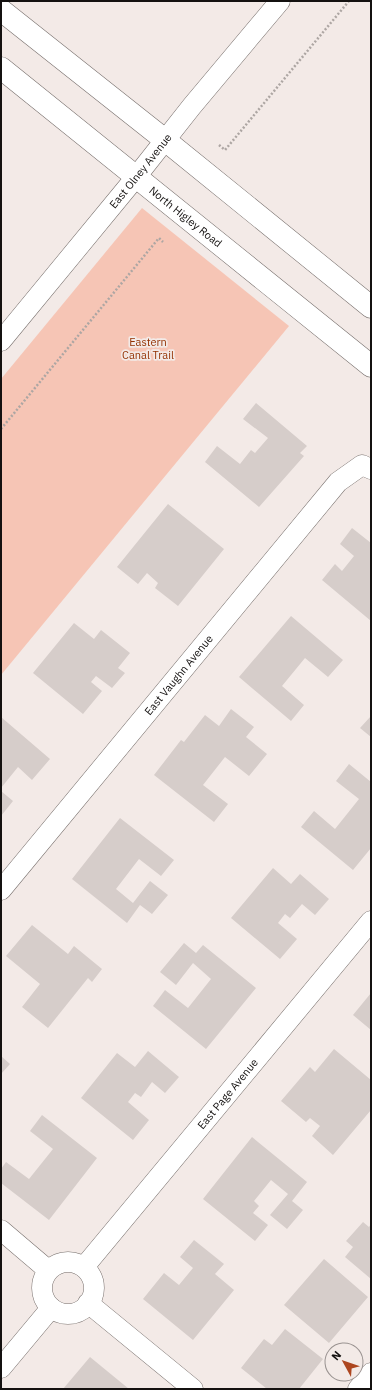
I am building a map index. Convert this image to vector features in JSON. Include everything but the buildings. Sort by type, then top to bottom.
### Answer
[{"type":"main road","points":[[1,10],[166,140],[371,307]]},
{"type":"main road","name":"North Higley Road","points":[[1,68],[371,366]]},
{"type":"street","name":"East Olney Avenue","points":[[1,341],[136,177],[192,106],[280,1]]},
{"type":"street","name":"East Vaughn Avenue","points":[[1,890],[338,482],[366,467]]},
{"type":"street","name":"East Page Avenue","points":[[84,1267],[371,921]]},
{"type":"street","points":[[1,1230],[48,1270]]},
{"type":"street","points":[[61,1262],[77,1263],[84,1267],[93,1280],[94,1288],[88,1303],[82,1309],[74,1313],[66,1314],[51,1308],[45,1301],[42,1294],[44,1277],[48,1270],[61,1262]]},
{"type":"street","points":[[88,1303],[193,1389]]},
{"type":"street","points":[[1,1368],[51,1308]]},
{"type":"street","points":[[358,1389],[371,1372]]},
{"type":"path","points":[[218,145],[225,150],[349,1]]},
{"type":"path","points":[[1,429],[159,238],[163,242]]},
{"type":"green space","name":"Eastern Canal Trail","points":[[142,208],[289,326],[1,675],[1,379]]}]
